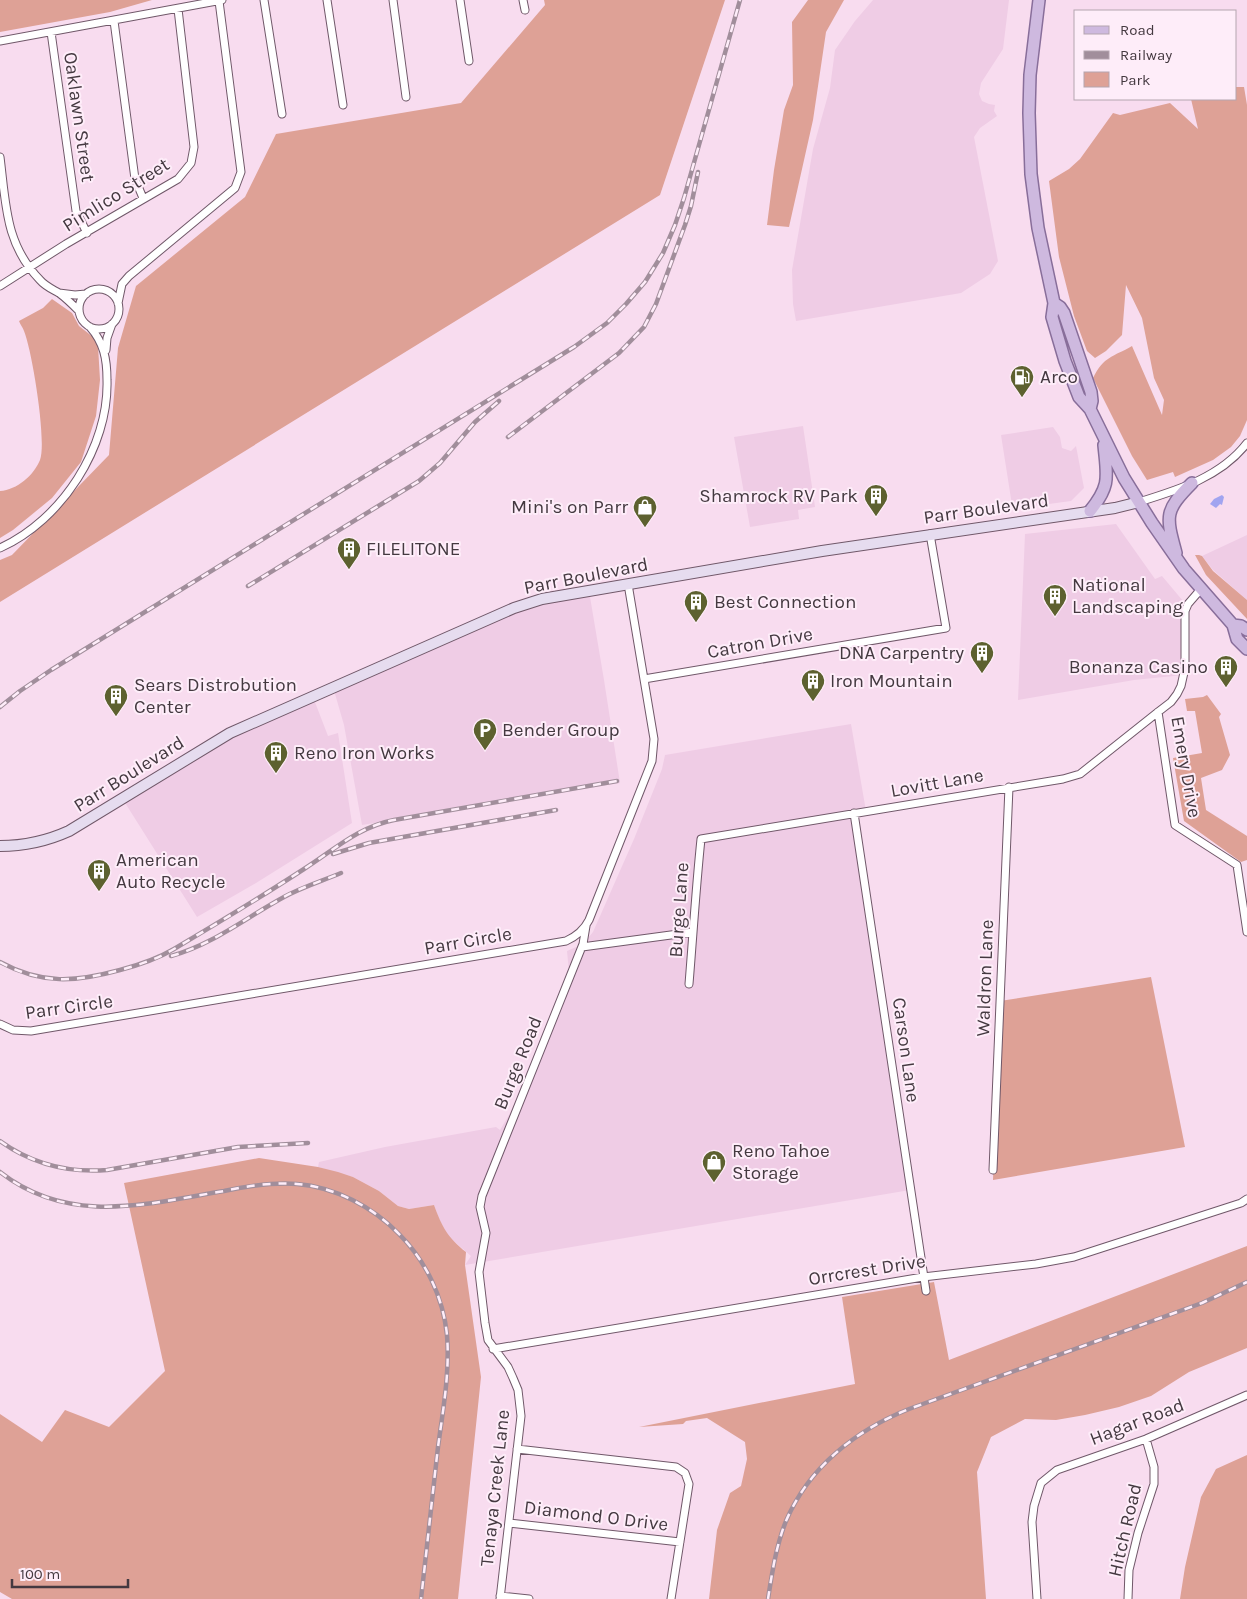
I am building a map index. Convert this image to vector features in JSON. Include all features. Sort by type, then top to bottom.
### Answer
[{"type":"main road","points":[[1039,0],[1030,75],[1031,174],[1038,228],[1054,303],[1064,313],[1091,392],[1092,401],[1090,409],[1124,478],[1177,559],[1232,625],[1237,638],[1247,649]]},
{"type":"main road","points":[[1090,511],[1101,497],[1107,482],[1103,436]]},
{"type":"main road","points":[[1177,559],[1169,527],[1169,513],[1177,497],[1192,483]]},
{"type":"main road","name":"Parr Boulevard","points":[[0,846],[26,845],[40,842],[69,831],[230,733],[514,608],[542,599],[930,534],[1139,502]]},
{"type":"main road","points":[[1232,625],[1241,626],[1247,630]]},
{"type":"street","points":[[0,41],[221,0],[241,172],[235,188],[129,276],[122,284],[118,303],[118,316],[112,324],[105,352]]},
{"type":"street","points":[[264,0],[282,114]]},
{"type":"street","points":[[326,0],[343,105]]},
{"type":"street","points":[[393,0],[406,97]]},
{"type":"street","points":[[460,0],[469,61]]},
{"type":"street","points":[[523,0],[525,10]]},
{"type":"street","name":"Pimlico Street","points":[[0,286],[66,244],[178,179],[191,163],[194,147],[178,9]]},
{"type":"street","points":[[114,20],[136,179],[143,198]]},
{"type":"street","name":"Oaklawn Street","points":[[52,32],[76,211],[87,233]]},
{"type":"street","points":[[0,157],[12,235],[19,252],[40,281],[59,293],[79,311]]},
{"type":"street","points":[[105,290],[122,284]]},
{"type":"street","points":[[59,293],[75,295],[86,294],[98,289],[105,290],[111,292],[118,303]]},
{"type":"street","points":[[0,548],[10,544],[47,514],[81,474],[91,457],[99,437],[107,399],[107,366],[105,352],[100,340],[81,318],[79,311],[80,302],[86,294]]},
{"type":"street","points":[[90,327],[103,329],[112,324]]},
{"type":"street","points":[[1139,502],[1179,489],[1228,464],[1247,444]]},
{"type":"street","name":"Catron Drive","points":[[644,679],[946,628],[930,534]]},
{"type":"street","points":[[586,926],[652,761],[654,739],[628,584]]},
{"type":"street","name":"Emery Drive","points":[[1201,589],[1188,604],[1185,611],[1185,668],[1181,686],[1171,702],[1158,712],[1175,825],[1237,864],[1247,932]]},
{"type":"street","name":"Lovitt Lane","points":[[701,839],[1062,779],[1080,774],[1158,712]]},
{"type":"street","name":"Waldron Lane","points":[[993,1170],[1009,787]]},
{"type":"street","name":"Carson Lane","points":[[854,813],[926,1291]]},
{"type":"street","name":"Burge Lane","points":[[690,984],[701,839]]},
{"type":"street","name":"Burge Road","points":[[481,1212],[482,1196],[582,947],[586,926]]},
{"type":"street","name":"Parr Circle","points":[[0,1024],[14,1030],[31,1031],[566,941],[580,933],[586,926]]},
{"type":"street","points":[[582,947],[693,932]]},
{"type":"street","name":"Orrcrest Drive","points":[[493,1349],[923,1276],[1036,1264],[1074,1257],[1244,1201]]},
{"type":"street","name":"Tenaya Creek Lane","points":[[481,1212],[486,1233],[478,1272],[488,1340],[508,1367],[518,1390],[521,1416],[500,1597]]},
{"type":"street","name":"Hagar Road","points":[[1037,1599],[1032,1522],[1034,1506],[1041,1483],[1057,1470],[1146,1439],[1247,1395]]},
{"type":"street","name":"Hitch Road","points":[[1128,1599],[1129,1570],[1138,1533],[1154,1484],[1154,1468],[1146,1439]]},
{"type":"street","points":[[517,1449],[680,1469],[686,1476],[689,1484],[671,1599]]},
{"type":"street","name":"Diamond O Drive","points":[[509,1523],[680,1542]]},
{"type":"street","points":[[500,1597],[530,1599]]},
{"type":"shaded area","points":[[873,0],[1009,0],[1003,49],[981,83],[979,94],[982,101],[995,105],[994,111],[997,116],[980,128],[974,137],[998,261],[990,274],[961,293],[796,321],[793,304],[792,270],[813,149],[830,88],[835,50],[855,21]]},
{"type":"shaded area","points":[[803,426],[815,507],[798,510],[799,519],[750,527],[734,437]]},
{"type":"shaded area","points":[[1053,427],[1060,437],[1062,448],[1071,451],[1076,446],[1084,488],[1071,501],[1034,506],[1032,499],[1025,503],[1012,505],[1001,435]]},
{"type":"shaded area","name":"National Landscaping","points":[[1116,524],[1155,579],[1162,576],[1183,601],[1181,663],[1184,675],[1134,680],[1018,700],[1025,534]]},
{"type":"shaded area","points":[[1247,535],[1247,600],[1213,570],[1202,556]]},
{"type":"shaded area","name":"Bender Group","points":[[589,591],[620,783],[362,825],[344,725],[333,687],[514,608]]},
{"type":"shaded area","name":"Reno Iron Works","points":[[313,697],[328,736],[338,733],[352,823],[256,883],[197,917],[122,798],[211,743]]},
{"type":"shaded area","points":[[851,724],[866,811],[854,813],[910,1190],[465,1265],[471,1256],[449,1237],[434,1205],[409,1209],[398,1206],[379,1191],[353,1177],[318,1167],[319,1162],[385,1147],[496,1127],[500,1130],[522,1088],[569,972],[567,951],[583,944],[593,932],[634,839],[662,769],[665,755]]},
{"type":"green space","points":[[0,0],[152,0],[110,12],[0,32]]},
{"type":"green space","points":[[544,0],[725,0],[660,195],[0,602],[0,560],[12,555],[109,455],[118,348],[136,286],[245,197],[276,134],[461,103],[545,5]]},
{"type":"green space","points":[[808,0],[844,0],[826,32],[813,120],[789,227],[767,225],[784,110],[793,85],[792,22]]},
{"type":"green space","points":[[1237,87],[1244,87],[1247,105],[1247,420],[1240,436],[1231,447],[1213,460],[1175,477],[1173,472],[1147,480],[1132,456],[1093,378],[1105,361],[1132,346],[1162,415],[1164,400],[1154,378],[1142,318],[1126,285],[1122,335],[1106,351],[1095,358],[1087,351],[1074,316],[1059,257],[1049,181],[1069,169],[1080,159],[1113,113],[1120,115],[1170,103],[1198,129],[1191,100],[1237,100]]},
{"type":"green space","points":[[52,299],[72,313],[79,326],[93,337],[98,346],[100,380],[96,416],[81,462],[52,498],[13,530],[0,538],[0,491],[13,488],[24,481],[37,466],[42,450],[40,416],[34,375],[24,330],[19,321],[43,308]]},
{"type":"green space","points":[[1195,555],[1202,556],[1213,571],[1247,600],[1247,619],[1206,575]]},
{"type":"green space","points":[[1207,695],[1221,714],[1219,717],[1230,755],[1222,770],[1201,778],[1206,810],[1247,836],[1247,860],[1241,862],[1184,821],[1173,758],[1202,753],[1195,711],[1187,711],[1185,699]]},
{"type":"green space","points":[[1151,977],[1185,1147],[993,1180],[1000,1001]]},
{"type":"green space","points":[[259,1158],[318,1167],[353,1177],[379,1191],[398,1206],[409,1209],[434,1205],[446,1232],[466,1252],[465,1265],[481,1377],[458,1599],[12,1599],[0,1592],[0,1414],[42,1442],[65,1410],[109,1427],[165,1371],[124,1183]]},
{"type":"green space","points":[[1247,1246],[1247,1348],[1189,1372],[1151,1396],[1119,1407],[1085,1415],[1056,1420],[1025,1419],[991,1437],[977,1472],[986,1599],[709,1599],[717,1530],[730,1493],[741,1486],[747,1459],[745,1442],[707,1418],[686,1421],[683,1424],[639,1427],[855,1384],[842,1297],[934,1282],[949,1360]]},
{"type":"green space","points":[[1247,1455],[1247,1599],[1180,1599],[1185,1567],[1201,1497],[1216,1469]]},
{"type":"water","points":[[1222,495],[1224,497],[1222,505],[1220,504],[1216,508],[1210,504],[1214,499]]},
{"type":"railway","points":[[0,707],[51,670],[574,347],[607,323],[645,282],[663,253],[675,225],[740,0]]},
{"type":"railway","points":[[508,437],[619,353],[644,327],[656,304],[685,225],[698,172]]},
{"type":"railway","points":[[248,586],[419,481],[440,463],[475,422],[499,401]]},
{"type":"railway","points":[[0,962],[30,975],[59,979],[89,977],[141,964],[174,949],[272,890],[347,840],[381,823],[617,781]]},
{"type":"railway","points":[[333,854],[369,843],[556,810]]},
{"type":"railway","points":[[171,956],[215,938],[291,893],[341,873]]},
{"type":"railway","points":[[0,1141],[25,1156],[38,1161],[64,1168],[93,1171],[238,1147],[308,1143]]},
{"type":"railway","points":[[0,1172],[26,1189],[53,1200],[109,1207],[166,1201],[260,1185],[297,1184],[311,1186],[339,1194],[365,1207],[389,1224],[399,1234],[417,1256],[432,1280],[442,1307],[448,1349],[446,1391],[421,1599]]},
{"type":"railway","points":[[768,1599],[780,1540],[786,1521],[796,1502],[807,1484],[821,1467],[853,1439],[889,1418],[909,1409],[1202,1303],[1247,1282]]},
{"type":"place","name":"Arco","points":[[1022,398]]},
{"type":"place","name":"Shamrock RV Park","points":[[876,517]]},
{"type":"place","name":"Mini's on Parr","points":[[645,528]]},
{"type":"place","name":"FILELITONE","points":[[349,570]]},
{"type":"place","name":"National Landscaping","points":[[1055,617]]},
{"type":"place","name":"Best Connection","points":[[696,623]]},
{"type":"place","name":"DNA Carpentry","points":[[982,674]]},
{"type":"place","name":"Bonanza Casino","points":[[1226,688]]},
{"type":"place","name":"Iron Mountain","points":[[813,702]]},
{"type":"place","name":"Sears Distrobution Center","points":[[116,717]]},
{"type":"place","name":"Bender Group","points":[[485,751]]},
{"type":"place","name":"Reno Iron Works","points":[[276,774]]},
{"type":"place","name":"American Auto Recycle","points":[[99,892]]},
{"type":"place","name":"Reno Tahoe Storage","points":[[714,1183]]}]
